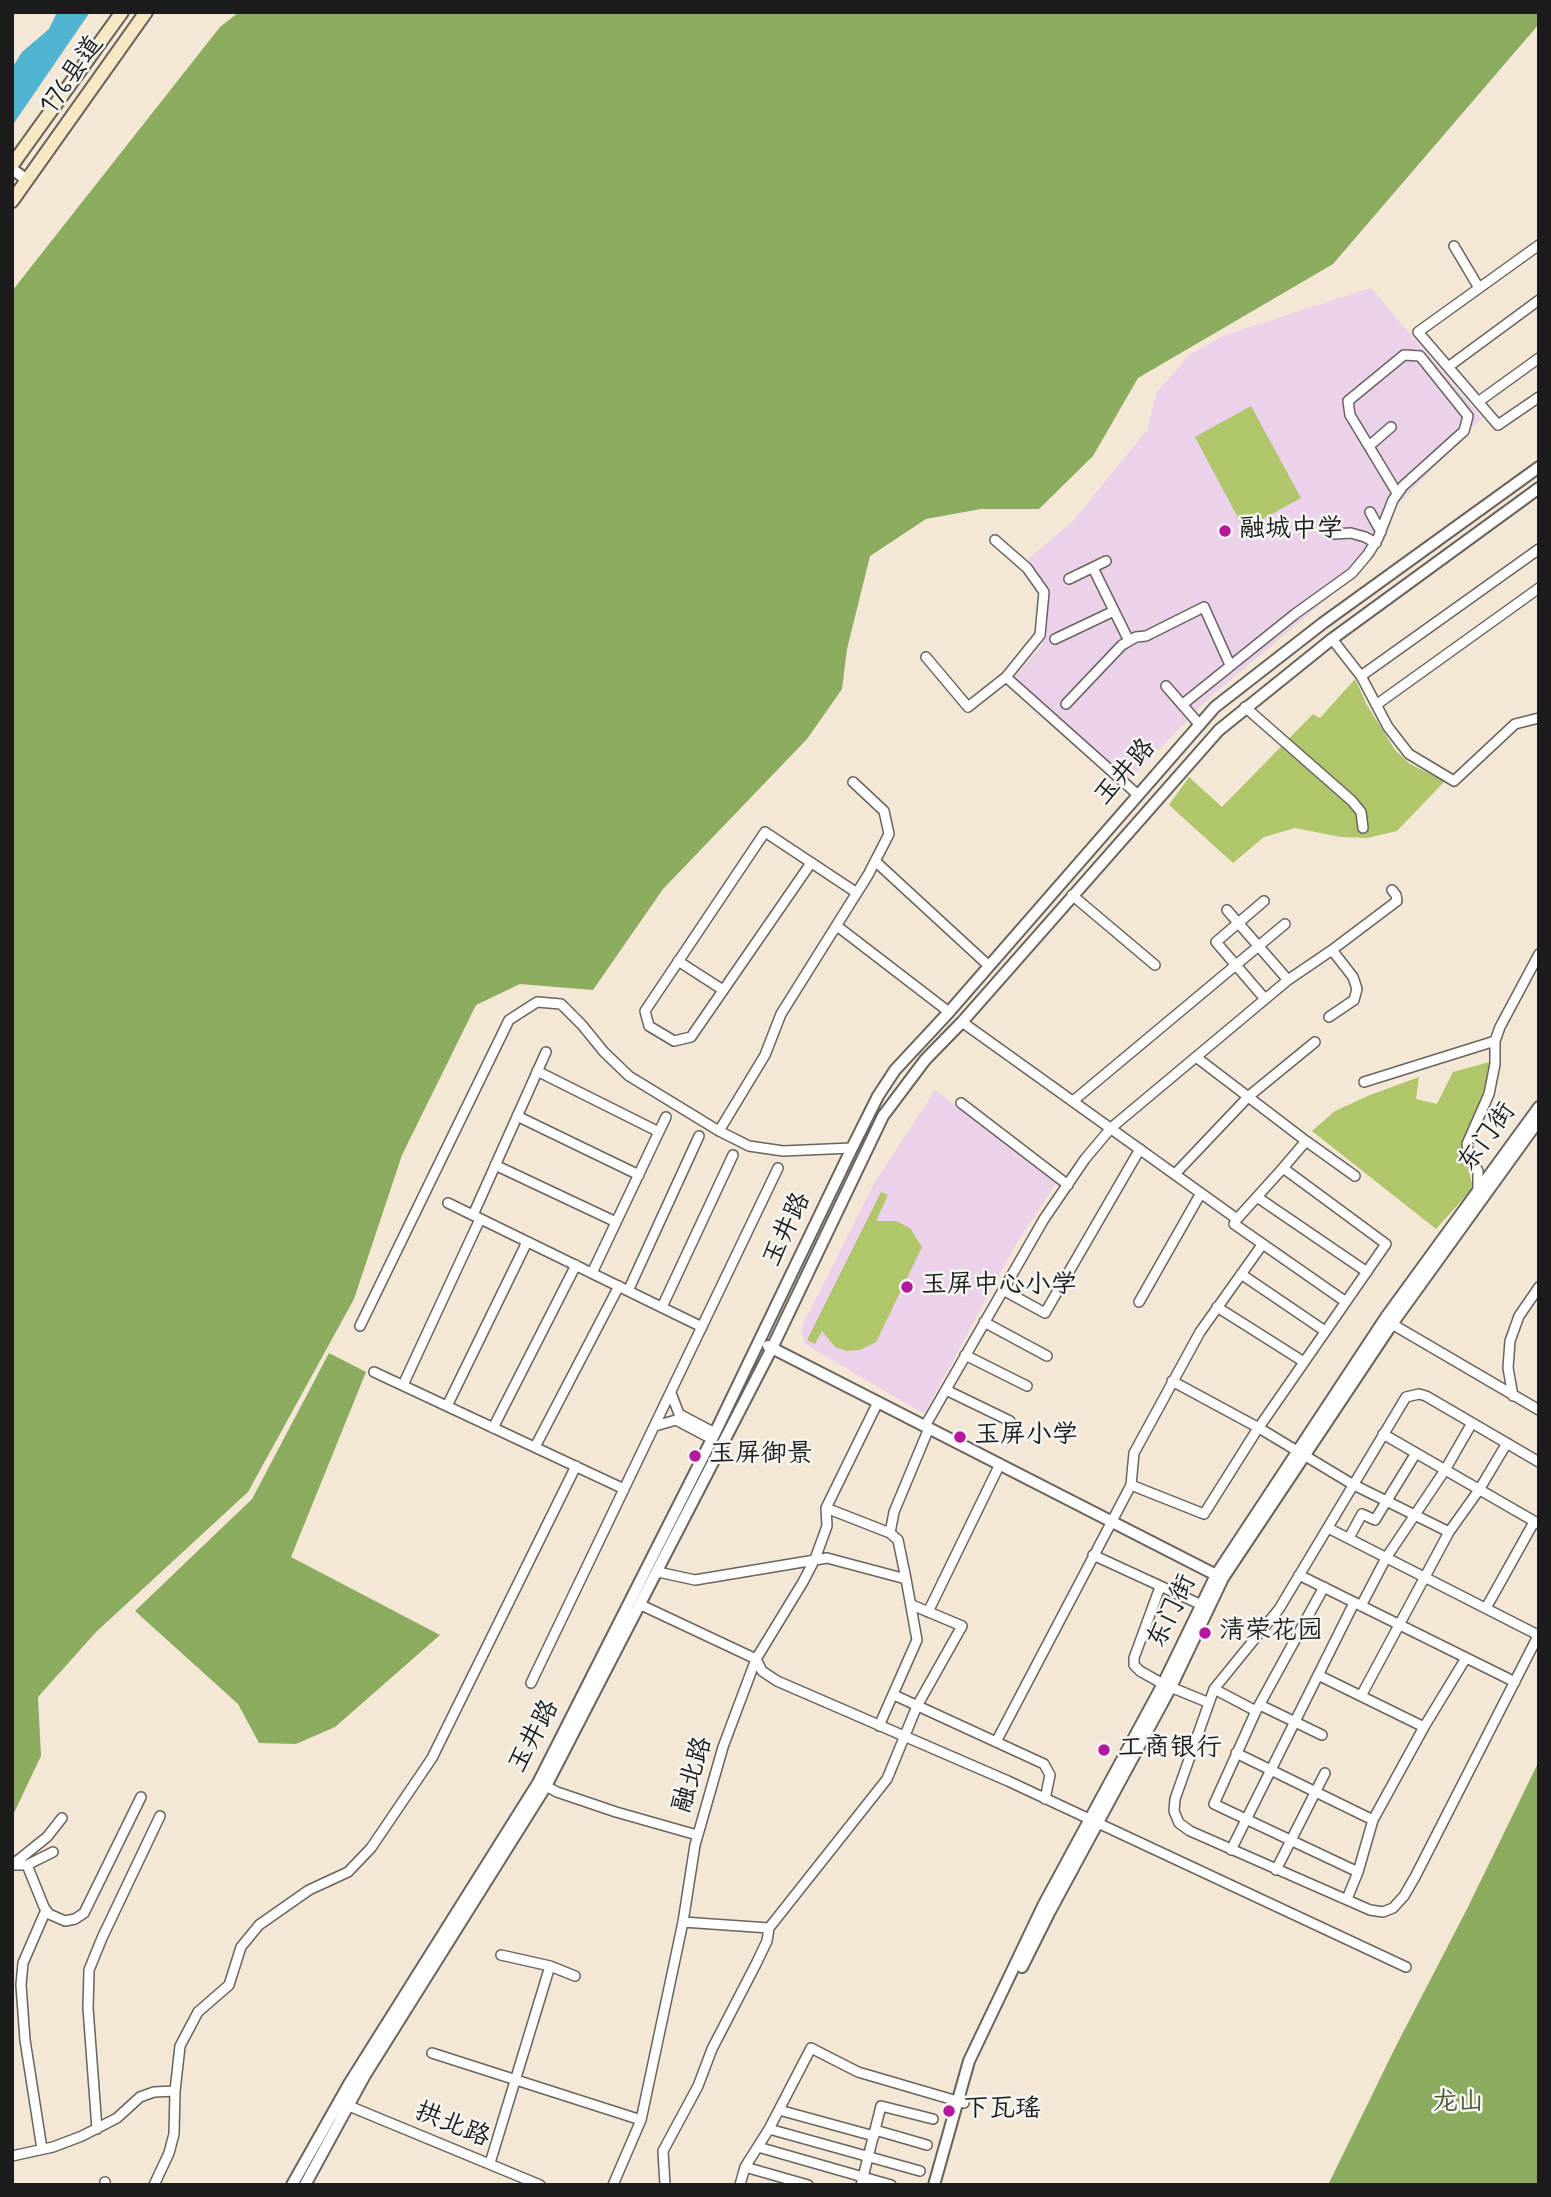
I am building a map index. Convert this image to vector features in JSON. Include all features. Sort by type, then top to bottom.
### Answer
[{"type":"main road","name":"176县道","points":[[12,167],[122,12]]},
{"type":"main road","name":"176县道","points":[[12,201],[146,12]]},
{"type":"street","points":[[12,167],[27,180]]},
{"type":"street","points":[[1539,245],[1418,332],[1498,425],[1539,397]]},
{"type":"street","points":[[1454,246],[1479,288]]},
{"type":"street","points":[[1448,367],[1539,300]]},
{"type":"street","points":[[1183,704],[1352,573],[1376,543],[1403,486],[1464,431],[1468,416],[1420,356],[1404,355],[1348,401],[1350,415],[1397,494]]},
{"type":"street","points":[[1478,402],[1538,360]]},
{"type":"street","points":[[1368,446],[1391,427]]},
{"type":"street","name":"玉井路","points":[[292,2185],[356,2073],[542,1784],[760,1342],[852,1147],[878,1096],[895,1070],[1216,707],[1323,623],[1539,467]]},
{"type":"street","name":"玉井路","points":[[305,2185],[365,2075],[542,1784],[641,1605],[772,1348],[883,1116],[925,1060],[961,1023],[1219,730],[1332,639],[1539,488]]},
{"type":"street","points":[[1370,512],[1381,532]]},
{"type":"street","points":[[1334,534],[1351,533],[1376,543]]},
{"type":"street","points":[[926,657],[968,707],[1006,677],[1040,635],[1044,592],[1027,568],[995,540]]},
{"type":"street","points":[[1361,676],[1539,549]]},
{"type":"street","points":[[1069,579],[1106,561]]},
{"type":"street","points":[[1093,568],[1129,641]]},
{"type":"street","points":[[1376,705],[1539,588]]},
{"type":"street","points":[[1066,704],[1107,659],[1129,641],[1146,636],[1204,607],[1230,665]]},
{"type":"street","points":[[1055,639],[1114,611]]},
{"type":"street","points":[[1332,639],[1361,676],[1388,727],[1409,754],[1454,781],[1516,724],[1539,718]]},
{"type":"street","points":[[1006,677],[1138,794]]},
{"type":"street","points":[[1166,686],[1199,724]]},
{"type":"street","points":[[1245,707],[1352,801],[1361,812],[1363,828]]},
{"type":"street","points":[[719,1131],[765,1055],[781,1014],[857,894],[889,834],[884,811],[853,782]]},
{"type":"street","points":[[811,863],[691,1037],[674,1041],[649,1026],[645,1010],[765,832],[811,863],[857,894]]},
{"type":"street","points":[[875,861],[989,966]]},
{"type":"street","points":[[890,1533],[894,1512],[927,1427],[965,1354],[1044,1219],[1111,1128],[1288,980],[1397,901],[1392,890]]},
{"type":"street","points":[[1072,895],[1155,965]]},
{"type":"street","points":[[1264,901],[1216,942],[1265,999]]},
{"type":"street","points":[[1227,910],[1288,980]]},
{"type":"street","points":[[1073,1101],[1285,924]]},
{"type":"street","points":[[836,926],[949,1012]]},
{"type":"street","points":[[1329,1017],[1353,1000],[1357,989],[1353,977],[1332,950]]},
{"type":"street","points":[[1475,1208],[1479,1190],[1478,1171],[1469,1155],[1467,1144],[1489,1094],[1495,1064],[1495,1041],[1500,1027],[1539,954]]},
{"type":"street","points":[[678,961],[723,990]]},
{"type":"street","points":[[360,1326],[509,1020],[537,1002],[561,1003],[629,1076],[719,1131],[750,1146],[783,1151],[852,1147]]},
{"type":"street","points":[[961,1023],[1237,1219]]},
{"type":"street","points":[[1364,1082],[1495,1041]]},
{"type":"street","points":[[1175,1174],[1249,1096],[1315,1042]]},
{"type":"street","points":[[403,1385],[476,1217],[495,1165],[546,1052]]},
{"type":"street","points":[[1196,1058],[1355,1176]]},
{"type":"street","points":[[537,1071],[659,1132]]},
{"type":"street","points":[[961,1103],[1068,1185]]},
{"type":"street","name":"东门街","points":[[934,2185],[975,2064],[1092,1822],[1167,1685],[1220,1576],[1386,1318],[1539,1107]]},
{"type":"street","points":[[517,1116],[639,1175]]},
{"type":"street","points":[[592,1273],[666,1117]]},
{"type":"street","name":"东门街","points":[[1300,1454],[1539,1120]]},
{"type":"street","points":[[535,1447],[623,1289],[699,1136]]},
{"type":"street","points":[[1306,1141],[1234,1224],[1346,1302]]},
{"type":"street","points":[[1003,1290],[1045,1313],[1140,1149]]},
{"type":"street","points":[[662,1307],[733,1155]]},
{"type":"street","points":[[495,1165],[616,1222]]},
{"type":"street","points":[[531,1683],[778,1168]]},
{"type":"street","points":[[1131,1485],[1204,1514],[1259,1428],[1386,1244],[1283,1168]]},
{"type":"street","points":[[1139,1302],[1201,1193]]},
{"type":"street","points":[[1257,1197],[1367,1272]]},
{"type":"street","points":[[448,1203],[702,1327]]},
{"type":"street","points":[[447,1406],[527,1241]]},
{"type":"street","points":[[996,1742],[1131,1485],[1134,1453],[1172,1381],[1217,1307],[1262,1245]]},
{"type":"street","points":[[493,1428],[576,1265]]},
{"type":"street","points":[[1241,1273],[1325,1331]]},
{"type":"street","points":[[1513,1395],[1508,1368],[1510,1341],[1519,1317],[1539,1287]]},
{"type":"street","points":[[1217,1307],[1304,1362]]},
{"type":"street","points":[[984,1322],[1047,1356]]},
{"type":"street","points":[[1392,1324],[1539,1410]]},
{"type":"street","points":[[760,1342],[1220,1576]]},
{"type":"street","points":[[965,1354],[1027,1386]]},
{"type":"street","points":[[374,1372],[624,1489]]},
{"type":"street","points":[[1172,1381],[1259,1428],[1352,1484],[1449,1532]]},
{"type":"street","points":[[946,1390],[1010,1421]]},
{"type":"street","points":[[671,1393],[679,1414],[714,1436]]},
{"type":"street","points":[[1328,1528],[1539,1635],[1404,1896],[1393,1908],[1383,1912],[1370,1910],[1276,1870],[1190,1831],[1179,1823],[1174,1811],[1175,1798],[1208,1702],[1214,1689],[1279,1609],[1402,1402],[1412,1395],[1426,1396],[1539,1462]]},
{"type":"street","name":"融北路","points":[[612,2185],[641,2120],[683,1922],[697,1835],[723,1748],[756,1659],[814,1559],[827,1526],[826,1508],[878,1402]]},
{"type":"street","points":[[655,1426],[676,1420],[714,1436]]},
{"type":"street","points":[[1231,1850],[1294,1721],[1358,1604],[1445,1470],[1472,1423]]},
{"type":"street","points":[[1383,1434],[1536,1523],[1486,1608]]},
{"type":"street","points":[[1361,1696],[1449,1532],[1479,1490],[1507,1443]]},
{"type":"street","points":[[1349,1538],[1362,1514],[1375,1520],[1416,1453]]},
{"type":"street","points":[[928,1612],[1000,1464]]},
{"type":"street","points":[[154,2185],[170,2153],[174,2134],[180,2046],[198,2012],[229,1985],[241,1947],[259,1925],[309,1890],[348,1872],[371,1848],[432,1758],[576,1466]]},
{"type":"street","points":[[826,1508],[890,1533],[898,1541],[917,1640],[879,1726]]},
{"type":"street","points":[[1093,1555],[1204,1606]]},
{"type":"street","points":[[658,1572],[695,1580],[827,1558],[906,1579]]},
{"type":"street","points":[[1299,1575],[1515,1682]]},
{"type":"street","points":[[1160,1587],[1134,1658],[1134,1665],[1167,1685],[1208,1702]]},
{"type":"street","points":[[1324,1587],[1258,1708],[1214,1804],[1358,1872]]},
{"type":"street","points":[[641,1605],[756,1659],[762,1671],[777,1681],[905,1735],[1406,1967]]},
{"type":"street","points":[[665,2185],[663,2151],[767,1941],[769,1928],[887,1779],[917,1706],[962,1626],[912,1605]]},
{"type":"street","points":[[1347,1899],[1373,1820],[1466,1658]]},
{"type":"street","points":[[1318,1675],[1424,1727]]},
{"type":"street","points":[[1214,1689],[1322,1735]]},
{"type":"street","points":[[894,1695],[1044,1764],[1050,1775],[1045,1799]]},
{"type":"street","points":[[1236,1753],[1373,1820]]},
{"type":"street","points":[[1276,1870],[1325,1773]]},
{"type":"street","points":[[542,1784],[616,1812],[697,1835]]},
{"type":"street","points":[[27,1866],[46,1910],[55,1918],[65,1921],[75,1919],[84,1913],[141,1797]]},
{"type":"street","points":[[97,2129],[88,2008],[89,1970],[160,1815]]},
{"type":"street","points":[[12,1865],[47,1837],[62,1818]]},
{"type":"street","points":[[12,1865],[27,1866],[53,1852]]},
{"type":"street","points":[[42,2149],[25,2040],[21,1986],[23,1963],[46,1910]]},
{"type":"street","points":[[683,1922],[769,1928]]},
{"type":"street","points":[[501,1955],[550,1966],[575,1976]]},
{"type":"street","points":[[490,2163],[550,1966]]},
{"type":"street","points":[[740,2185],[745,2168],[769,2129],[811,2048],[858,2072],[962,2102]]},
{"type":"street","points":[[432,2053],[641,2120]]},
{"type":"street","points":[[12,2155],[42,2149],[97,2129],[117,2118],[140,2097],[154,2091],[175,2091]]},
{"type":"street","name":"东门街","points":[[941,2185],[962,2102]]},
{"type":"street","name":"拱北路","points":[[348,2106],[540,2185]]},
{"type":"street","points":[[862,2181],[881,2106],[933,2119]]},
{"type":"street","points":[[779,2110],[927,2145]]},
{"type":"street","points":[[769,2129],[920,2171]]},
{"type":"street","points":[[758,2147],[862,2181],[891,2185]]},
{"type":"street","points":[[745,2168],[808,2185]]},
{"type":"shaded area","name":"融城中学","points":[[1371,288],[1482,418],[1397,505],[1384,541],[1340,588],[1208,699],[1128,781],[1013,679],[1042,646],[1048,611],[1046,593],[1025,562],[1074,520],[1147,430],[1157,392],[1189,355],[1225,335]]},
{"type":"shaded area","name":"玉屏中心小学","points":[[935,1090],[1058,1180],[1015,1246],[924,1414],[805,1344],[801,1328],[875,1182]]},
{"type":"green space","points":[[239,12],[1539,12],[1539,24],[1333,264],[1138,378],[1093,456],[1039,509],[981,509],[926,519],[870,556],[847,649],[842,689],[807,739],[663,889],[593,990],[520,984],[476,1005],[402,1155],[354,1299],[248,1492],[96,1632],[38,1697],[41,1756],[12,1817],[12,291],[220,27]]},
{"type":"green space","points":[[1251,406],[1301,498],[1244,529],[1195,437]]},
{"type":"green space","points":[[1355,679],[1367,705],[1395,750],[1410,764],[1445,781],[1397,831],[1367,838],[1341,837],[1295,828],[1264,837],[1233,863],[1169,805],[1189,777],[1222,807],[1313,714],[1320,718]]},
{"type":"green space","points":[[1493,1061],[1480,1102],[1465,1136],[1464,1149],[1473,1188],[1436,1229],[1312,1131],[1335,1111],[1419,1077],[1416,1099],[1437,1104],[1453,1072]]},
{"type":"green space","points":[[881,1192],[888,1195],[876,1221],[896,1221],[910,1228],[922,1247],[876,1342],[860,1350],[847,1351],[835,1347],[822,1331],[815,1344],[807,1340]]},
{"type":"green space","points":[[329,1353],[366,1372],[291,1557],[440,1635],[335,1727],[296,1744],[259,1743],[238,1704],[135,1611],[252,1499]]},
{"type":"green space","name":"龙山","points":[[1539,1761],[1539,2185],[1328,2185],[1467,1909]]},
{"type":"water","points":[[57,12],[90,12],[12,126],[12,68],[22,52],[49,29]]},
{"type":"place","name":"融城中学","points":[[1225,531]]},
{"type":"place","name":"玉屏中心小学","points":[[907,1287]]},
{"type":"place","name":"玉屏小学","points":[[960,1437]]},
{"type":"place","name":"玉屏御景","points":[[695,1456]]},
{"type":"place","name":"清荣花园","points":[[1205,1633]]},
{"type":"place","name":"工商银行","points":[[1104,1750]]},
{"type":"place","name":"下瓦瑶","points":[[949,2111]]}]
